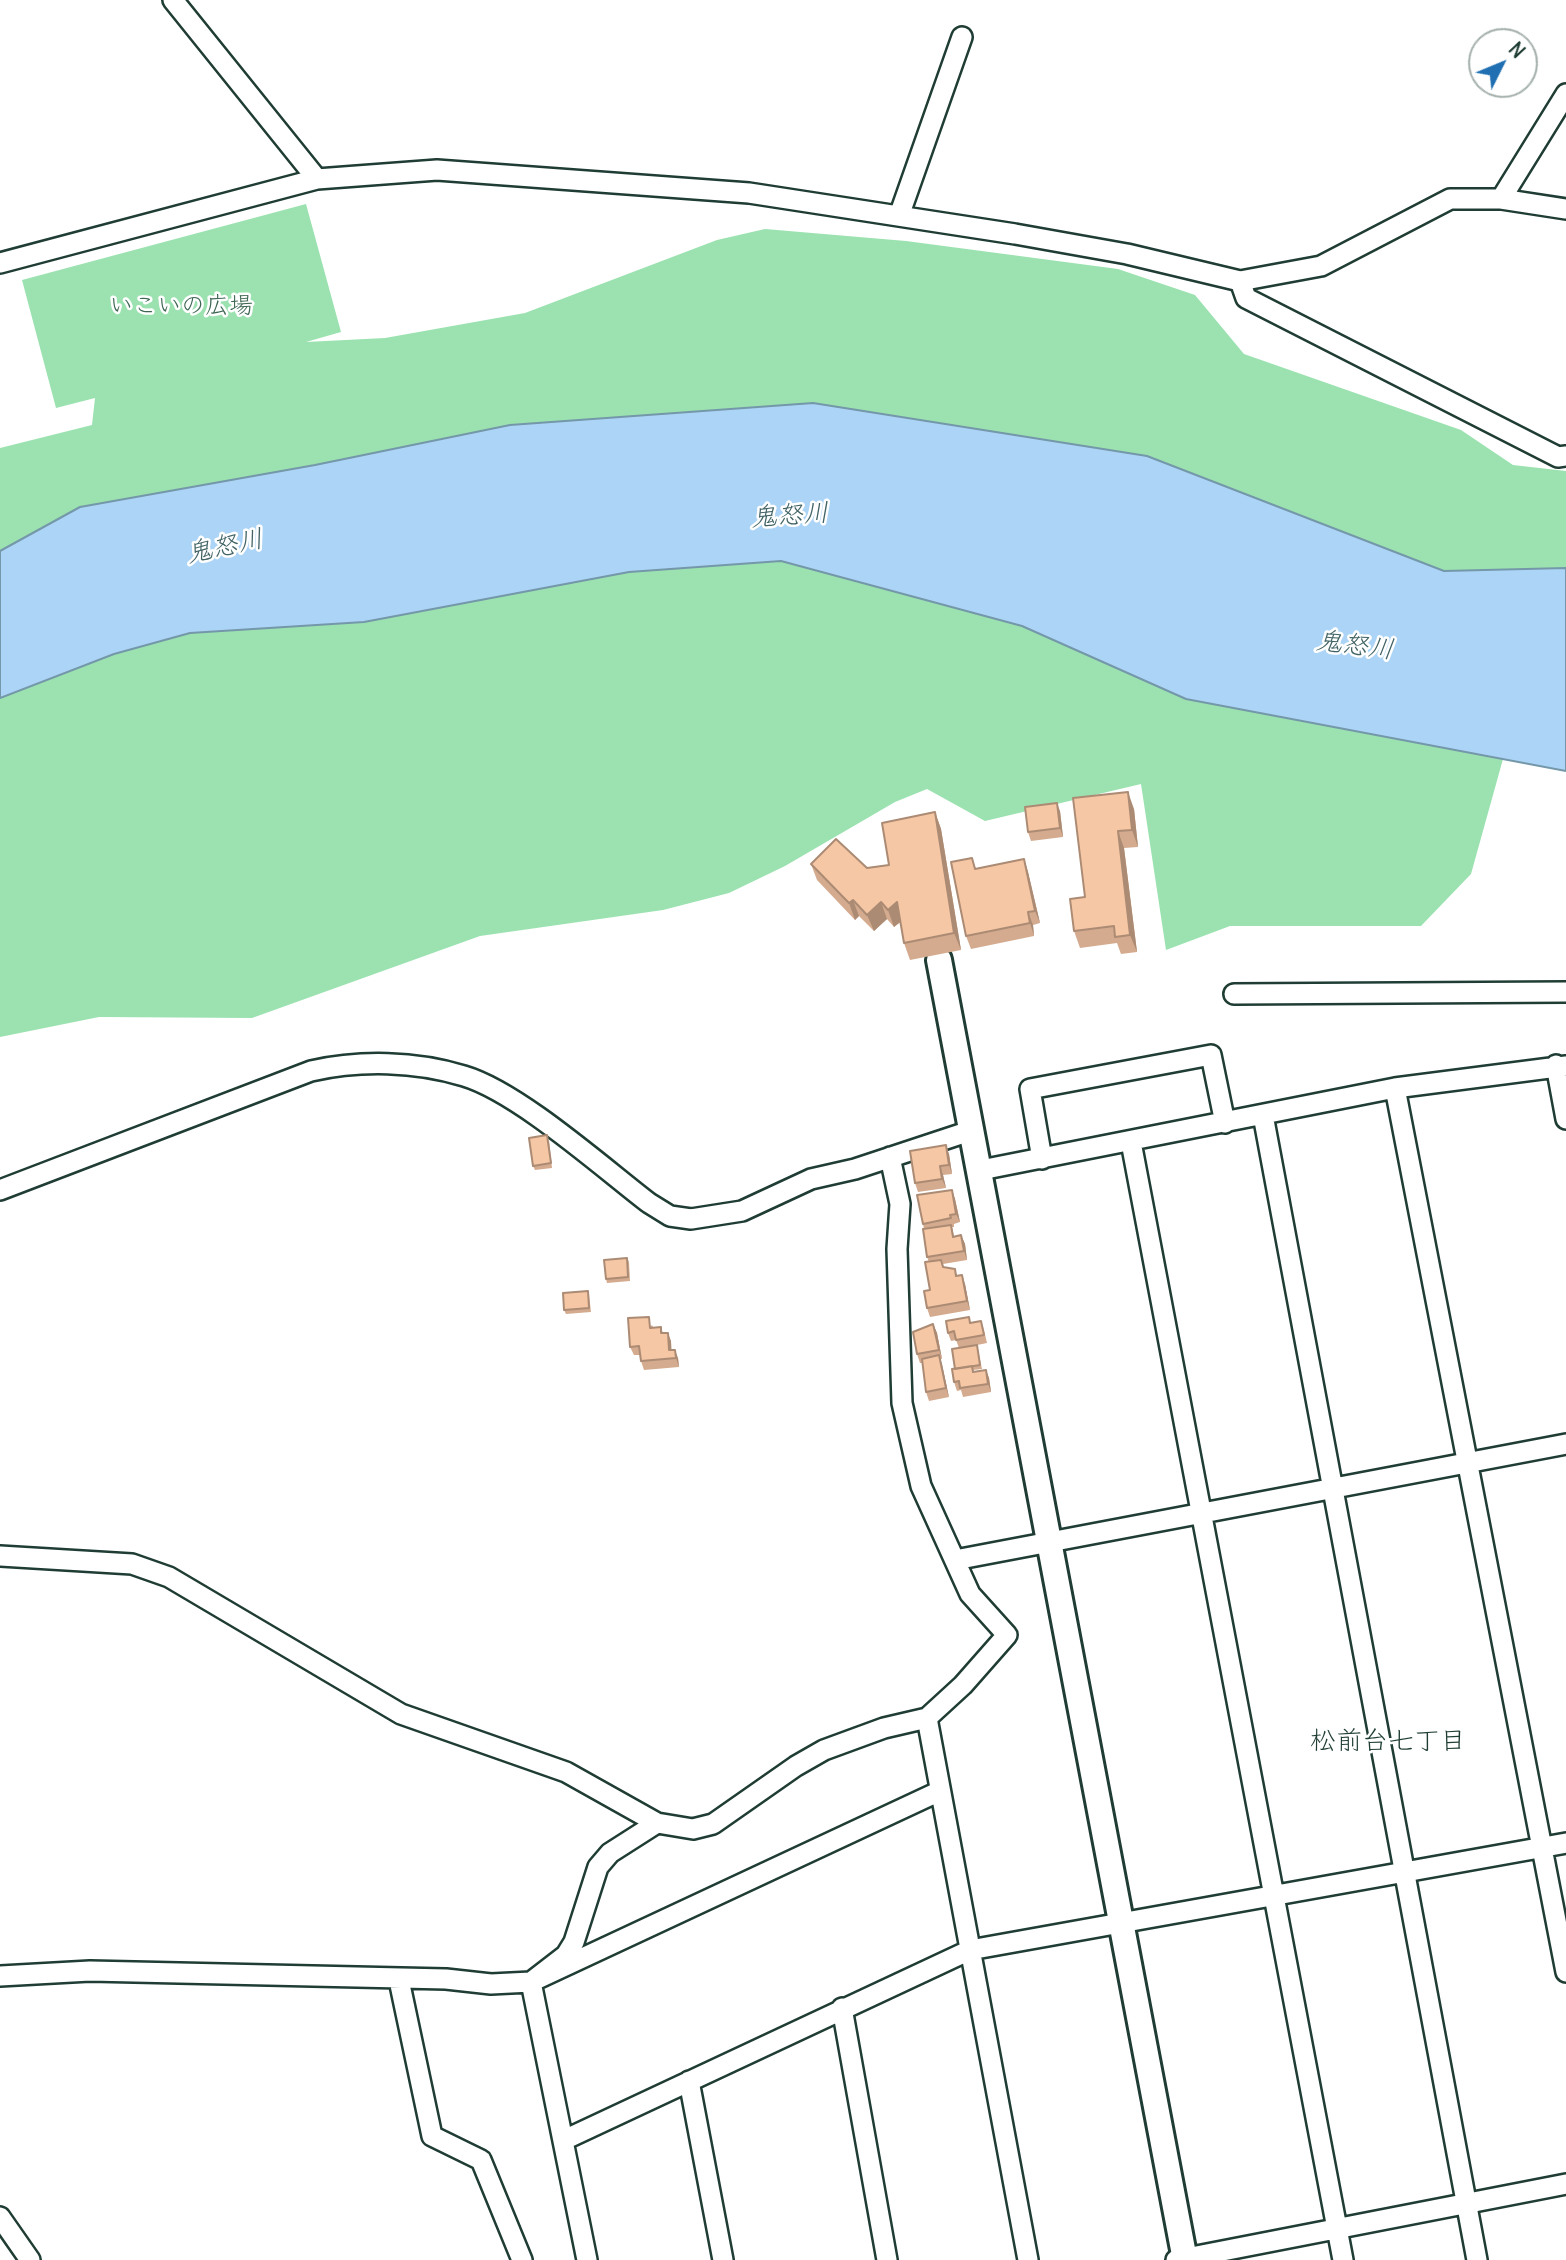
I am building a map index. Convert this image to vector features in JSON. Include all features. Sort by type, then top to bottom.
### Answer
[{"type":"street","points":[[173,0],[317,179]]},
{"type":"street","points":[[899,216],[962,37]]},
{"type":"street","points":[[1501,198],[1566,94]]},
{"type":"street","points":[[0,263],[317,179],[437,170],[749,193],[1127,254],[1240,281],[1321,266],[1450,199],[1501,198],[1566,209]]},
{"type":"street","points":[[1240,281],[1246,298],[1558,457],[1566,456]]},
{"type":"street","points":[[939,960],[1122,1921],[1182,2259],[1566,2184]]},
{"type":"street","points":[[1234,994],[1566,992]]},
{"type":"street","points":[[1042,1159],[1030,1089],[1211,1055],[1225,1123]]},
{"type":"street","points":[[0,1190],[311,1072],[343,1064],[416,1067],[466,1076],[506,1097],[670,1216],[691,1219],[742,1211],[811,1179],[973,1130]]},
{"type":"street","points":[[981,1170],[1395,1088],[1561,1066],[1566,1119]]},
{"type":"street","points":[[1395,1088],[1566,1972]]},
{"type":"street","points":[[1263,1115],[1477,2260]]},
{"type":"street","points":[[1131,1142],[1343,2260]]},
{"type":"street","points":[[0,1556],[132,1564],[169,1577],[401,1714],[566,1772],[657,1823],[693,1829],[713,1824],[796,1766],[824,1750],[884,1728],[927,1718],[963,1685],[1007,1635],[970,1594],[921,1486],[902,1403],[897,1249],[900,1204],[890,1157]]},
{"type":"street","points":[[955,1560],[1566,1444]]},
{"type":"street","points":[[927,1718],[1028,2260]]},
{"type":"street","points":[[0,1976],[90,1971],[446,1979],[491,1984],[531,1982],[940,1791]]},
{"type":"street","points":[[531,1982],[566,1955],[574,1942],[598,1867],[610,1853],[657,1823]]},
{"type":"street","points":[[564,2140],[970,1950],[1566,1843]]},
{"type":"street","points":[[399,1980],[432,2136],[481,2161],[522,2260]]},
{"type":"street","points":[[531,1982],[587,2260]]},
{"type":"street","points":[[842,2008],[887,2260]]},
{"type":"street","points":[[690,2081],[723,2260]]},
{"type":"street","points":[[0,2217],[30,2260]]},
{"type":"green space","name":"いこいの広場","points":[[306,204],[341,332],[306,342],[385,338],[525,313],[717,240],[765,229],[906,241],[1118,269],[1195,295],[1244,354],[1461,430],[1513,465],[1566,471],[1566,568],[1444,571],[1147,456],[813,403],[510,425],[315,465],[0,551],[0,448],[92,425],[95,398],[56,408],[22,280]]},
{"type":"green space","points":[[781,561],[1022,626],[1186,699],[1503,759],[1471,874],[1421,926],[1230,926],[1166,950],[1141,784],[985,821],[927,789],[895,802],[785,866],[729,893],[663,910],[480,936],[252,1018],[99,1017],[0,1037],[0,698],[114,654],[190,633],[364,622],[629,572]]},
{"type":"water","name":"鬼怒川","points":[[813,403],[1147,456],[1444,571],[1566,568],[1566,771],[1186,699],[1022,626],[781,561],[629,572],[364,622],[190,633],[114,654],[0,698],[0,551],[80,507],[315,465],[510,425]]},
{"type":"building","points":[[1128,792],[1132,830],[1118,831],[1130,935],[1115,937],[1114,926],[1074,931],[1070,899],[1085,897],[1073,798]]},
{"type":"building","points":[[1057,803],[1060,828],[1028,832],[1025,807]]},
{"type":"building","points":[[935,812],[954,933],[904,943],[897,902],[888,910],[881,902],[867,915],[853,900],[849,903],[811,864],[836,839],[867,868],[889,865],[882,823]]},
{"type":"building","points":[[972,858],[975,869],[1024,859],[1035,911],[1028,912],[1030,923],[966,936],[951,862]]},
{"type":"building","points":[[547,1135],[551,1163],[533,1166],[529,1138]]},
{"type":"building","points":[[946,1145],[949,1165],[940,1166],[942,1179],[915,1183],[910,1151]]},
{"type":"building","points":[[952,1190],[956,1214],[950,1215],[951,1218],[923,1224],[917,1195]]},
{"type":"building","points":[[951,1225],[953,1237],[961,1235],[964,1251],[927,1257],[923,1229]]},
{"type":"building","points":[[627,1258],[628,1277],[606,1279],[604,1260]]},
{"type":"building","points":[[941,1260],[943,1267],[955,1269],[956,1276],[962,1275],[967,1301],[927,1308],[924,1291],[930,1290],[925,1262]]},
{"type":"building","points":[[588,1291],[589,1308],[564,1310],[563,1293]]},
{"type":"building","points":[[649,1317],[650,1328],[661,1327],[661,1333],[668,1333],[669,1350],[675,1350],[676,1358],[641,1361],[639,1346],[630,1347],[628,1318]]},
{"type":"building","points":[[969,1317],[970,1323],[981,1321],[984,1335],[956,1340],[954,1331],[948,1333],[946,1321]]},
{"type":"building","points":[[933,1324],[939,1350],[917,1354],[913,1332]]},
{"type":"building","points":[[977,1345],[980,1365],[955,1369],[952,1349]]},
{"type":"building","points":[[939,1355],[946,1388],[926,1392],[922,1359]]},
{"type":"building","points":[[972,1366],[973,1372],[986,1370],[988,1384],[960,1388],[959,1381],[954,1382],[952,1369]]},
{"type":"district","name":"松前台七丁目","points":[[1388,1742]]}]
